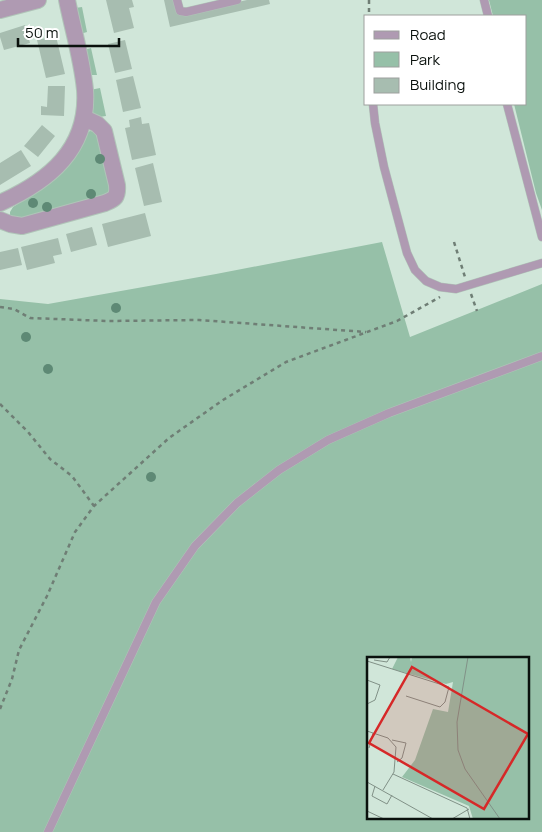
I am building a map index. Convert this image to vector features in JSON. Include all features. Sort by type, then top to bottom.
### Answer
[{"type":"street","points":[[0,10],[38,0]]},
{"type":"street","points":[[0,203],[24,191],[47,176],[61,163],[72,148],[80,132],[84,118],[85,91],[81,63],[67,0]]},
{"type":"street","points":[[0,220],[22,226],[113,199],[117,193],[117,185],[104,131],[97,124],[84,118]]},
{"type":"lane","points":[[177,0],[180,11],[186,12],[237,0]]},
{"type":"lane","points":[[484,0],[488,15]]},
{"type":"lane","points":[[373,105],[384,167],[407,252],[415,270],[426,281],[440,288],[456,289],[542,263]]},
{"type":"lane","points":[[507,105],[542,237]]},
{"type":"lane","points":[[48,832],[156,602],[195,546],[237,503],[279,470],[328,440],[388,413],[542,356]]},
{"type":"path","points":[[369,0],[369,15]]},
{"type":"path","points":[[0,709],[12,679],[19,650],[47,596],[75,532],[94,506],[169,438],[222,400],[286,362],[397,321],[456,289]]},
{"type":"path","points":[[0,307],[14,309],[30,318],[108,322],[199,320],[367,332]]},
{"type":"path","points":[[0,404],[28,432],[50,459],[72,476],[94,506]]},
{"type":"green space","points":[[489,0],[542,0],[542,210],[514,105],[527,105],[527,15],[493,15]]},
{"type":"green space","points":[[82,7],[87,32],[80,34],[75,8]]},
{"type":"green space","points":[[91,48],[97,75],[89,75],[84,50]]},
{"type":"green space","points":[[100,88],[106,116],[99,117],[92,112],[90,90]]},
{"type":"green space","points":[[90,131],[98,132],[111,195],[22,220],[10,217],[13,207],[33,194]]},
{"type":"green space","points":[[382,242],[410,337],[542,284],[542,832],[0,832],[0,299],[48,304]]},
{"type":"building","points":[[106,0],[132,0],[134,7],[129,8],[134,28],[114,33]]},
{"type":"building","points":[[164,0],[175,0],[179,15],[247,0],[269,0],[270,4],[170,27]]},
{"type":"building","points":[[25,25],[30,43],[4,50],[0,33]]},
{"type":"building","points":[[55,32],[65,74],[46,78],[37,40],[46,38],[45,35]]},
{"type":"building","points":[[125,40],[132,69],[115,73],[108,44]]},
{"type":"building","points":[[133,76],[141,108],[123,112],[116,80]]},
{"type":"building","points":[[48,86],[65,86],[64,116],[41,115],[41,106],[47,107]]},
{"type":"building","points":[[141,117],[142,124],[149,123],[156,155],[132,160],[125,128],[130,127],[129,120]]},
{"type":"building","points":[[42,125],[55,136],[38,157],[24,146]]},
{"type":"building","points":[[21,150],[31,166],[0,185],[0,163]]},
{"type":"building","points":[[153,163],[162,202],[144,206],[135,168]]},
{"type":"building","points":[[145,213],[151,236],[108,247],[102,224]]},
{"type":"building","points":[[92,227],[97,245],[71,252],[66,234]]},
{"type":"building","points":[[58,238],[62,254],[53,256],[55,263],[27,270],[21,247]]},
{"type":"building","points":[[18,248],[22,265],[0,270],[0,252]]}]
